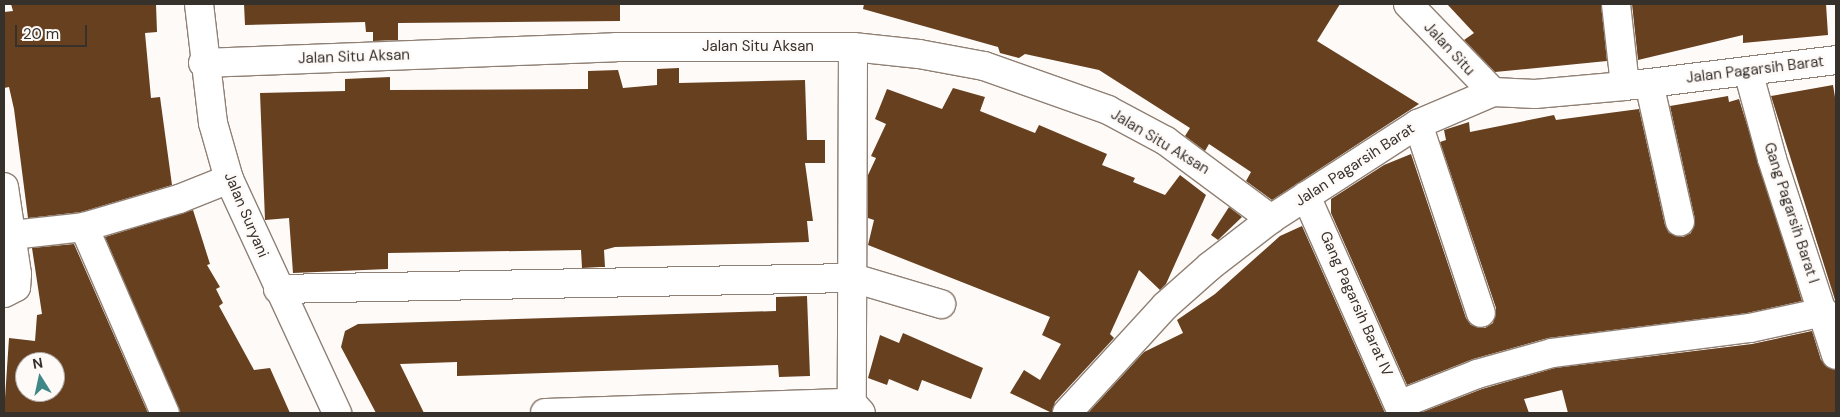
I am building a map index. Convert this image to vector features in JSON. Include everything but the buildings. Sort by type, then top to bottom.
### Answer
[{"type":"street","name":"Jalan Suryani","points":[[199,4],[203,63],[213,123],[229,179],[337,413]]},
{"type":"street","name":"Jalan Situ","points":[[1408,4],[1493,92]]},
{"type":"street","points":[[1616,4],[1637,84],[1680,222]]},
{"type":"street","name":"Jalan Situ Aksan","points":[[203,63],[616,47],[853,47],[984,66],[1108,110],[1197,162],[1271,219]]},
{"type":"street","points":[[545,413],[856,408],[853,278],[853,47]]},
{"type":"street","name":"Jalan Pagarsih Barat","points":[[1067,413],[1165,306],[1271,219],[1418,124],[1493,92],[1535,94],[1637,84],[1836,60]]},
{"type":"street","name":"Gang Pagarsih Barat I","points":[[1748,71],[1772,159],[1824,312],[1836,356]]},
{"type":"street","points":[[1418,124],[1481,313]]},
{"type":"street","points":[[12,236],[84,227],[179,199],[229,179]]},
{"type":"street","points":[[4,187],[12,236],[16,287],[4,294]]},
{"type":"street","name":"Gang Pagarsih Barat IV","points":[[1306,196],[1402,409]]},
{"type":"street","points":[[84,227],[165,413]]},
{"type":"street","points":[[278,288],[853,278],[941,304]]},
{"type":"street","points":[[1402,409],[1477,374],[1552,353],[1750,328],[1824,312]]}]
